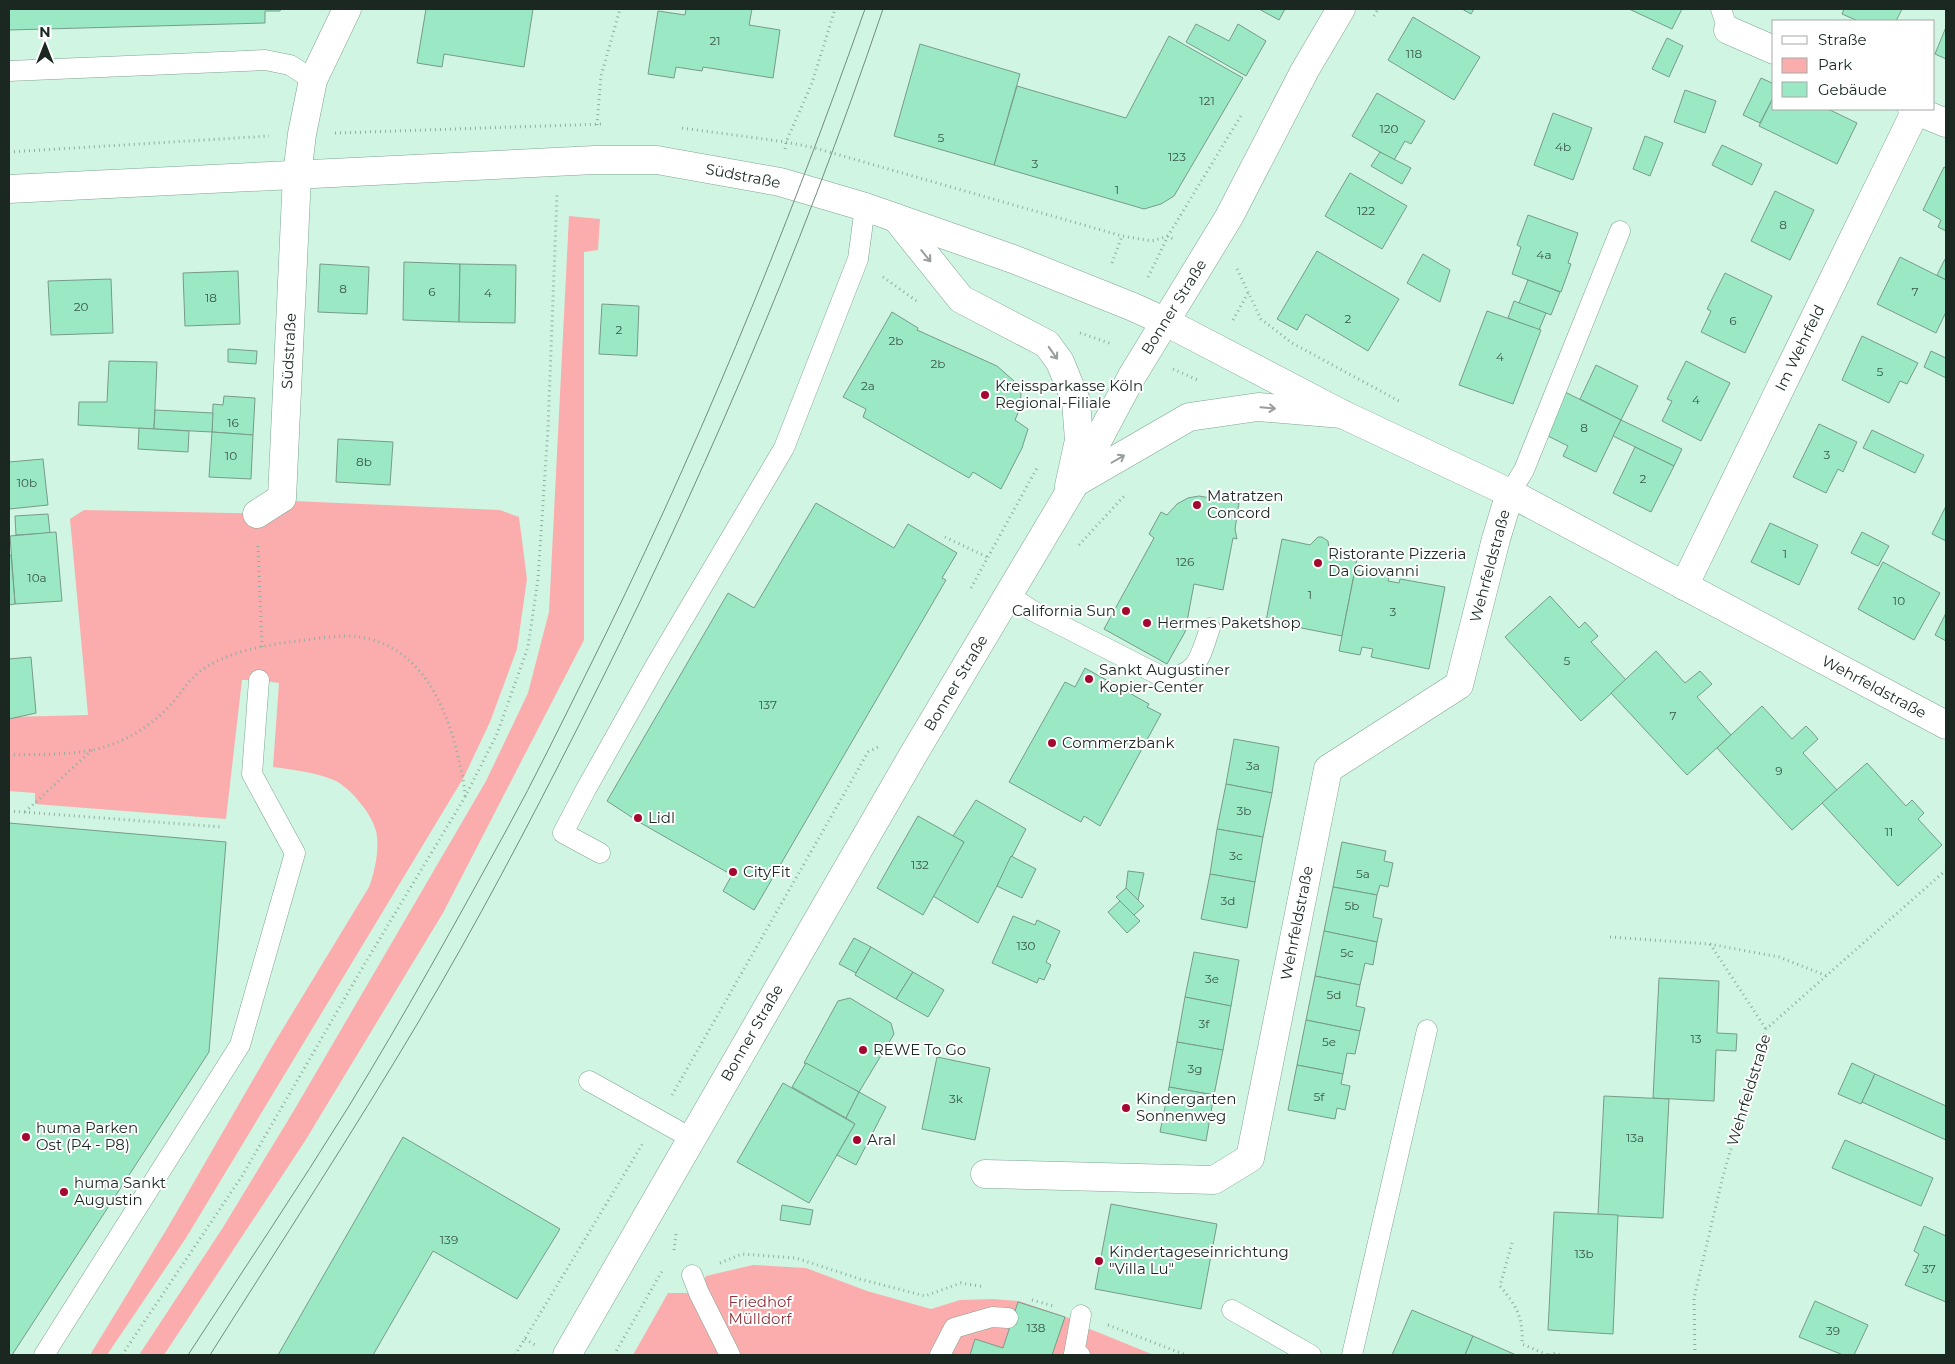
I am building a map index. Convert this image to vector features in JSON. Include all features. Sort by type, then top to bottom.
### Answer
[{"type":"street","points":[[297,175],[302,134],[313,80],[347,9]]},
{"type":"street","name":"Bonner Straße","points":[[567,1355],[645,1222],[691,1138],[1071,490],[1143,358],[1229,217],[1305,70],[1341,9]]},
{"type":"street","points":[[1724,19],[1772,49]]},
{"type":"street","name":"Im Wehrfeld","points":[[1684,586],[1914,110],[1946,123]]},
{"type":"street","name":"Südstraße","points":[[9,189],[595,160],[658,160],[780,182],[865,207],[1013,259],[1166,322]]},
{"type":"street","name":"Südstraße","points":[[257,514],[282,498],[297,175]]},
{"type":"street","points":[[896,218],[961,299],[1047,344],[1060,362],[1076,401],[1079,440],[1071,490]]},
{"type":"street","name":"Wehrfeldstraße","points":[[1166,322],[1342,414],[1510,493],[1946,725]]},
{"type":"street","points":[[1071,490],[1189,417],[1258,407],[1342,414]]},
{"type":"street","name":"Wehrfeldstraße","points":[[985,1174],[1214,1180],[1250,1158],[1328,769],[1459,685],[1496,539],[1510,493]]},
{"type":"lane","points":[[9,71],[266,60],[290,65],[313,80]]},
{"type":"lane","points":[[600,853],[563,833],[658,662],[784,448],[858,259],[865,207]]},
{"type":"lane","name":"Wehrfeldstraße","points":[[1510,493],[1524,470],[1620,231]]},
{"type":"lane","points":[[1008,595],[1033,611],[1165,678],[1178,677],[1191,670],[1198,662],[1210,628]]},
{"type":"lane","points":[[44,1355],[240,1046],[295,853],[252,774],[259,680]]},
{"type":"lane","points":[[1352,1355],[1427,1030]]},
{"type":"lane","points":[[588,1081],[691,1138]]},
{"type":"lane","points":[[692,1275],[730,1355]]},
{"type":"lane","points":[[1232,1310],[1311,1355]]},
{"type":"lane","points":[[1080,1355],[1074,1354],[1081,1315]]},
{"type":"lane","points":[[940,1355],[954,1328],[992,1317],[1008,1318]]},
{"type":"path","points":[[595,160],[602,76],[620,9]]},
{"type":"path","points":[[780,182],[786,142],[812,83],[835,9]]},
{"type":"path","points":[[1107,350],[1133,307],[1168,236],[1244,110]]},
{"type":"path","points":[[122,1355],[242,1176],[364,965],[465,797],[497,734],[528,647],[538,578],[548,428],[558,207]]},
{"type":"path","points":[[1122,236],[1152,241],[1168,236]]},
{"type":"path","points":[[1237,267],[1248,292]]},
{"type":"path","points":[[1078,332],[1208,385]]},
{"type":"path","points":[[969,592],[1042,459]]},
{"type":"path","points":[[1078,546],[1130,489]]},
{"type":"path","points":[[257,514],[262,646],[259,680]]},
{"type":"path","points":[[945,537],[987,557]]},
{"type":"path","points":[[515,1355],[657,1120],[868,752],[884,743]]},
{"type":"path","points":[[25,812],[94,749]]},
{"type":"path","points":[[9,811],[222,828]]},
{"type":"path","name":"Wehrfeldstraße","points":[[1695,1355],[1694,1298],[1723,1176],[1766,1030],[1946,870]]},
{"type":"path","points":[[1610,937],[1709,944],[1779,957],[1827,976]]},
{"type":"path","points":[[1709,944],[1766,1030]]},
{"type":"path","points":[[645,1222],[692,1275],[742,1254],[796,1258],[860,1279],[924,1296],[961,1283],[994,1289]]},
{"type":"path","points":[[1512,1242],[1500,1286],[1517,1306],[1523,1326],[1522,1344],[1548,1355],[1555,1353],[1560,1355]]},
{"type":"path","points":[[1028,1298],[1081,1315],[1186,1355]]},
{"type":"green space","points":[[569,216],[600,219],[598,250],[584,252],[584,640],[443,913],[305,1141],[164,1355],[139,1355],[222,1229],[296,1107],[486,781],[528,693],[549,612]]},
{"type":"green space","points":[[293,501],[500,510],[519,517],[527,579],[517,649],[490,722],[464,777],[186,1238],[107,1355],[90,1355],[168,1227],[273,1045],[369,887],[376,859],[377,838],[374,824],[366,810],[342,785],[313,773],[273,767],[279,683],[242,680],[226,819],[35,804],[35,793],[9,791],[9,717],[88,715],[70,519],[84,510],[281,514]]},
{"type":"green space","name":"Friedhof Mülldorf","points":[[753,1265],[806,1268],[867,1291],[931,1309],[960,1300],[993,1299],[1019,1301],[1069,1318],[1080,1325],[1154,1355],[633,1355],[668,1293],[699,1293],[706,1276]]},
{"type":"building","points":[[9,9],[281,9],[280,11],[265,11],[265,23],[9,30]]},
{"type":"building","points":[[426,9],[533,9],[524,67],[444,54],[442,67],[417,63]]},
{"type":"building","points":[[686,9],[752,9],[749,25],[780,30],[773,78],[703,67],[702,71],[676,67],[674,78],[648,74],[658,11],[685,15]]},
{"type":"building","points":[[1259,9],[1285,9],[1279,20]]},
{"type":"building","points":[[1462,9],[1474,9],[1471,14]]},
{"type":"building","points":[[1629,9],[1682,9],[1672,29]]},
{"type":"building","points":[[1844,9],[1902,9],[1896,20],[1856,20],[1842,14]]},
{"type":"building","points":[[1413,17],[1480,57],[1454,100],[1388,60]]},
{"type":"building","points":[[1196,24],[1229,41],[1238,24],[1266,41],[1246,76],[1186,42]]},
{"type":"building","points":[[1946,27],[1946,59],[1935,54]]},
{"type":"building","points":[[1169,36],[1243,78],[1174,196],[1161,204],[1144,209],[994,165],[1017,86],[1126,118]]},
{"type":"building","points":[[1667,38],[1683,46],[1669,77],[1652,69]]},
{"type":"building","points":[[920,44],[1020,74],[994,165],[894,136]]},
{"type":"building","points":[[1761,78],[1772,83],[1772,100],[1760,123],[1743,115]]},
{"type":"building","points":[[1685,90],[1716,101],[1705,133],[1674,122]]},
{"type":"building","points":[[1377,93],[1425,121],[1411,144],[1405,141],[1394,160],[1352,136]]},
{"type":"building","points":[[1772,100],[1772,110],[1830,110],[1857,123],[1837,164],[1759,126]]},
{"type":"building","points":[[1553,113],[1592,128],[1573,180],[1534,165]]},
{"type":"building","points":[[1645,136],[1663,143],[1650,176],[1633,169]]},
{"type":"building","points":[[1722,145],[1762,164],[1752,185],[1712,165]]},
{"type":"building","points":[[1380,152],[1411,168],[1402,184],[1371,166]]},
{"type":"building","points":[[1944,167],[1946,168],[1946,231],[1938,227],[1941,220],[1923,210]]},
{"type":"building","points":[[1350,173],[1407,206],[1382,249],[1325,216]]},
{"type":"building","points":[[1775,191],[1814,210],[1790,260],[1751,241]]},
{"type":"building","points":[[1528,215],[1578,233],[1568,263],[1571,264],[1561,292],[1512,274],[1521,247],[1517,245]]},
{"type":"building","points":[[1317,251],[1399,299],[1368,351],[1306,314],[1297,330],[1277,319]]},
{"type":"building","points":[[1423,254],[1450,270],[1440,302],[1407,283]]},
{"type":"building","points":[[1900,257],[1946,280],[1946,312],[1936,333],[1877,304]]},
{"type":"building","points":[[1946,259],[1946,280],[1937,275]]},
{"type":"building","points":[[404,262],[460,264],[459,322],[403,320]]},
{"type":"building","points":[[320,264],[369,267],[367,314],[318,312]]},
{"type":"building","points":[[460,264],[516,265],[515,323],[459,322]]},
{"type":"building","points":[[238,271],[240,324],[185,326],[183,273]]},
{"type":"building","points":[[1725,273],[1772,296],[1745,353],[1701,332],[1711,311],[1707,309]]},
{"type":"building","points":[[111,279],[113,333],[51,335],[48,281]]},
{"type":"building","points":[[1528,280],[1560,292],[1551,315],[1519,303]]},
{"type":"building","points":[[1514,301],[1546,313],[1539,330],[1508,318]]},
{"type":"building","points":[[602,304],[639,306],[637,356],[599,354]]},
{"type":"building","points":[[1487,311],[1541,330],[1513,404],[1459,385]]},
{"type":"building","points":[[892,312],[918,328],[917,330],[997,366],[1014,381],[1021,393],[1020,408],[1015,420],[1028,429],[1022,448],[1001,489],[973,472],[969,478],[863,417],[866,409],[843,397]]},
{"type":"building","points":[[1862,336],[1918,363],[1907,384],[1900,381],[1889,403],[1842,380]]},
{"type":"building","points":[[228,349],[257,351],[256,364],[228,362]]},
{"type":"building","points":[[1931,351],[1946,358],[1946,378],[1924,367]]},
{"type":"building","points":[[109,361],[157,362],[154,429],[78,425],[79,402],[107,402]]},
{"type":"building","points":[[1686,361],[1730,383],[1701,441],[1662,421],[1672,401],[1667,399]]},
{"type":"building","points":[[1596,365],[1638,386],[1621,420],[1580,399]]},
{"type":"building","points":[[1565,392],[1621,420],[1596,472],[1563,456],[1568,446],[1548,436]]},
{"type":"building","points":[[224,396],[255,398],[253,435],[212,432],[213,404],[223,405]]},
{"type":"building","points":[[155,410],[213,413],[212,432],[154,429]]},
{"type":"building","points":[[1621,420],[1682,449],[1674,466],[1613,436]]},
{"type":"building","points":[[1819,424],[1857,442],[1843,472],[1838,469],[1826,493],[1793,477]]},
{"type":"building","points":[[139,428],[189,431],[188,452],[138,449]]},
{"type":"building","points":[[1872,430],[1924,455],[1915,473],[1863,448]]},
{"type":"building","points":[[212,432],[253,435],[251,479],[209,477]]},
{"type":"building","points":[[338,439],[393,442],[390,485],[336,482]]},
{"type":"building","points":[[1635,447],[1674,466],[1651,512],[1613,493]]},
{"type":"building","points":[[43,459],[48,505],[9,509],[9,462]]},
{"type":"building","points":[[1199,496],[1239,503],[1235,529],[1237,539],[1233,538],[1223,590],[1194,584],[1185,632],[1167,664],[1104,629],[1154,538],[1149,534],[1161,512],[1167,515],[1177,504],[1188,498]]},
{"type":"building","points":[[816,503],[894,548],[908,524],[957,553],[942,578],[946,580],[754,910],[723,891],[732,875],[639,822],[607,801],[728,593],[754,608]]},
{"type":"building","points":[[1946,506],[1946,541],[1932,534]]},
{"type":"building","points":[[48,514],[50,533],[16,535],[15,516]]},
{"type":"building","points":[[1770,523],[1818,545],[1799,585],[1751,562]]},
{"type":"building","points":[[56,532],[62,601],[15,604],[10,536]]},
{"type":"building","points":[[1862,532],[1889,546],[1878,566],[1851,553]]},
{"type":"building","points":[[1318,537],[1328,541],[1329,549],[1358,554],[1342,636],[1266,621],[1282,539],[1310,545]]},
{"type":"building","points":[[9,555],[11,555],[15,604],[9,605]]},
{"type":"building","points":[[1883,562],[1940,593],[1914,640],[1858,609]]},
{"type":"building","points":[[1355,570],[1389,576],[1388,581],[1399,583],[1400,579],[1445,587],[1429,669],[1371,657],[1373,649],[1362,647],[1360,655],[1339,651]]},
{"type":"building","points":[[1550,596],[1579,628],[1585,622],[1598,636],[1591,642],[1626,680],[1581,721],[1505,637]]},
{"type":"building","points":[[1946,613],[1946,641],[1935,635]]},
{"type":"building","points":[[1656,651],[1685,683],[1700,671],[1712,684],[1697,697],[1731,735],[1687,775],[1611,693]]},
{"type":"building","points":[[31,657],[36,713],[9,719],[9,659]]},
{"type":"building","points":[[1085,668],[1149,704],[1147,707],[1161,714],[1100,826],[1084,816],[1081,822],[1009,782],[1065,682],[1075,687]]},
{"type":"building","points":[[1762,706],[1792,739],[1806,726],[1812,732],[1818,739],[1803,753],[1837,790],[1792,830],[1717,748]]},
{"type":"building","points":[[1234,739],[1279,747],[1272,793],[1226,784]]},
{"type":"building","points":[[1867,763],[1906,806],[1912,800],[1924,813],[1918,819],[1942,845],[1898,886],[1822,803]]},
{"type":"building","points":[[1226,784],[1272,793],[1263,837],[1217,829]]},
{"type":"building","points":[[976,800],[1026,829],[978,923],[933,896],[964,842],[953,836]]},
{"type":"building","points":[[918,816],[964,842],[923,915],[877,888]]},
{"type":"building","name":"huma Sankt Augustin","points":[[9,823],[226,842],[209,1052],[12,1355],[9,1355]]},
{"type":"building","points":[[1217,829],[1263,837],[1255,882],[1210,874]]},
{"type":"building","points":[[1342,842],[1386,851],[1384,861],[1393,863],[1388,887],[1380,885],[1377,895],[1333,887]]},
{"type":"building","points":[[1011,856],[1036,869],[1022,898],[997,886]]},
{"type":"building","points":[[1128,871],[1144,873],[1138,900],[1126,888]]},
{"type":"building","points":[[1210,874],[1255,882],[1247,928],[1201,919]]},
{"type":"building","points":[[1333,887],[1377,895],[1373,917],[1382,919],[1377,942],[1324,931]]},
{"type":"building","points":[[1126,888],[1144,906],[1134,915],[1116,897]]},
{"type":"building","points":[[1120,901],[1140,921],[1127,933],[1108,912]]},
{"type":"building","points":[[1013,916],[1035,925],[1037,920],[1060,931],[1046,962],[1051,965],[1044,980],[1039,978],[1037,983],[992,963]]},
{"type":"building","points":[[1324,931],[1377,942],[1373,965],[1365,963],[1360,985],[1315,976]]},
{"type":"building","points":[[854,938],[871,947],[856,973],[839,964]]},
{"type":"building","points":[[871,947],[913,972],[896,999],[855,975]]},
{"type":"building","points":[[1194,952],[1239,960],[1231,1006],[1185,997]]},
{"type":"building","points":[[913,972],[944,990],[928,1017],[896,999]]},
{"type":"building","points":[[1315,976],[1360,985],[1356,1006],[1365,1008],[1360,1031],[1306,1020]]},
{"type":"building","points":[[1659,978],[1719,981],[1717,1033],[1737,1034],[1736,1051],[1716,1050],[1714,1101],[1653,1098]]},
{"type":"building","points":[[1185,997],[1231,1006],[1223,1050],[1177,1042]]},
{"type":"building","points":[[850,998],[891,1023],[894,1034],[859,1092],[804,1063],[838,1001]]},
{"type":"building","points":[[1306,1020],[1360,1031],[1355,1054],[1347,1053],[1343,1074],[1297,1065]]},
{"type":"building","points":[[1177,1042],[1223,1050],[1214,1095],[1169,1087]]},
{"type":"building","points":[[937,1057],[990,1068],[975,1140],[922,1129]]},
{"type":"building","points":[[806,1063],[859,1092],[846,1118],[792,1087]]},
{"type":"building","points":[[1852,1063],[1875,1074],[1861,1104],[1838,1094]]},
{"type":"building","points":[[1297,1065],[1343,1074],[1341,1084],[1350,1086],[1345,1110],[1337,1108],[1335,1119],[1288,1110]]},
{"type":"building","points":[[1875,1074],[1946,1106],[1946,1140],[1862,1102]]},
{"type":"building","points":[[783,1083],[855,1124],[809,1203],[737,1162]]},
{"type":"building","points":[[1169,1087],[1214,1095],[1206,1141],[1160,1132]]},
{"type":"building","name":"Aral","points":[[859,1092],[886,1107],[856,1165],[837,1155],[855,1124],[846,1118]]},
{"type":"building","points":[[1604,1096],[1669,1099],[1663,1218],[1598,1215]]},
{"type":"building","points":[[403,1137],[560,1229],[517,1299],[433,1251],[373,1355],[278,1355]]},
{"type":"building","points":[[1845,1140],[1933,1178],[1921,1206],[1832,1168]]},
{"type":"building","points":[[1111,1204],[1217,1224],[1201,1309],[1095,1289]]},
{"type":"building","points":[[782,1205],[813,1210],[810,1225],[780,1220]]},
{"type":"building","points":[[1554,1212],[1618,1215],[1613,1334],[1548,1330]]},
{"type":"building","points":[[1924,1226],[1946,1236],[1946,1302],[1905,1285],[1919,1254],[1914,1251]]},
{"type":"building","points":[[1815,1301],[1868,1325],[1854,1355],[1843,1355],[1799,1337]]},
{"type":"building","points":[[1018,1302],[1065,1317],[1052,1355],[970,1355],[975,1339],[1003,1348]]},
{"type":"building","points":[[1412,1310],[1473,1336],[1465,1355],[1392,1355]]},
{"type":"building","points":[[1473,1336],[1516,1355],[1465,1355]]},
{"type":"tram line","points":[[188,1355],[349,1106],[469,899],[547,752],[626,593],[701,429],[803,178],[865,9]]},
{"type":"tram line","points":[[210,1355],[342,1147],[419,1021],[501,875],[622,640],[664,552],[744,373],[817,192],[883,9]]},
{"type":"place","name":"Kreissparkasse Köln Regional-Filiale","points":[[985,395]]},
{"type":"place","name":"Matratzen Concord","points":[[1197,505]]},
{"type":"place","name":"Ristorante Pizzeria Da Giovanni","points":[[1318,563]]},
{"type":"place","name":"California Sun","points":[[1126,611]]},
{"type":"place","name":"Hermes Paketshop","points":[[1147,623]]},
{"type":"place","name":"Sankt Augustiner Kopier-Center","points":[[1089,679]]},
{"type":"place","name":"Commerzbank","points":[[1052,743]]},
{"type":"place","name":"Lidl","points":[[638,818]]},
{"type":"place","name":"CityFit","points":[[733,872]]},
{"type":"place","name":"REWE To Go","points":[[863,1050]]},
{"type":"place","name":"Kindergarten Sonnenweg","points":[[1126,1108]]},
{"type":"place","name":"huma Parken Ost (P4 - P8)","points":[[26,1137]]},
{"type":"place","name":"Aral","points":[[857,1140]]},
{"type":"place","name":"huma Sankt Augustin","points":[[64,1192]]},
{"type":"place","name":"Kindertageseinrichtung \"Villa Lu\"","points":[[1099,1261]]}]
